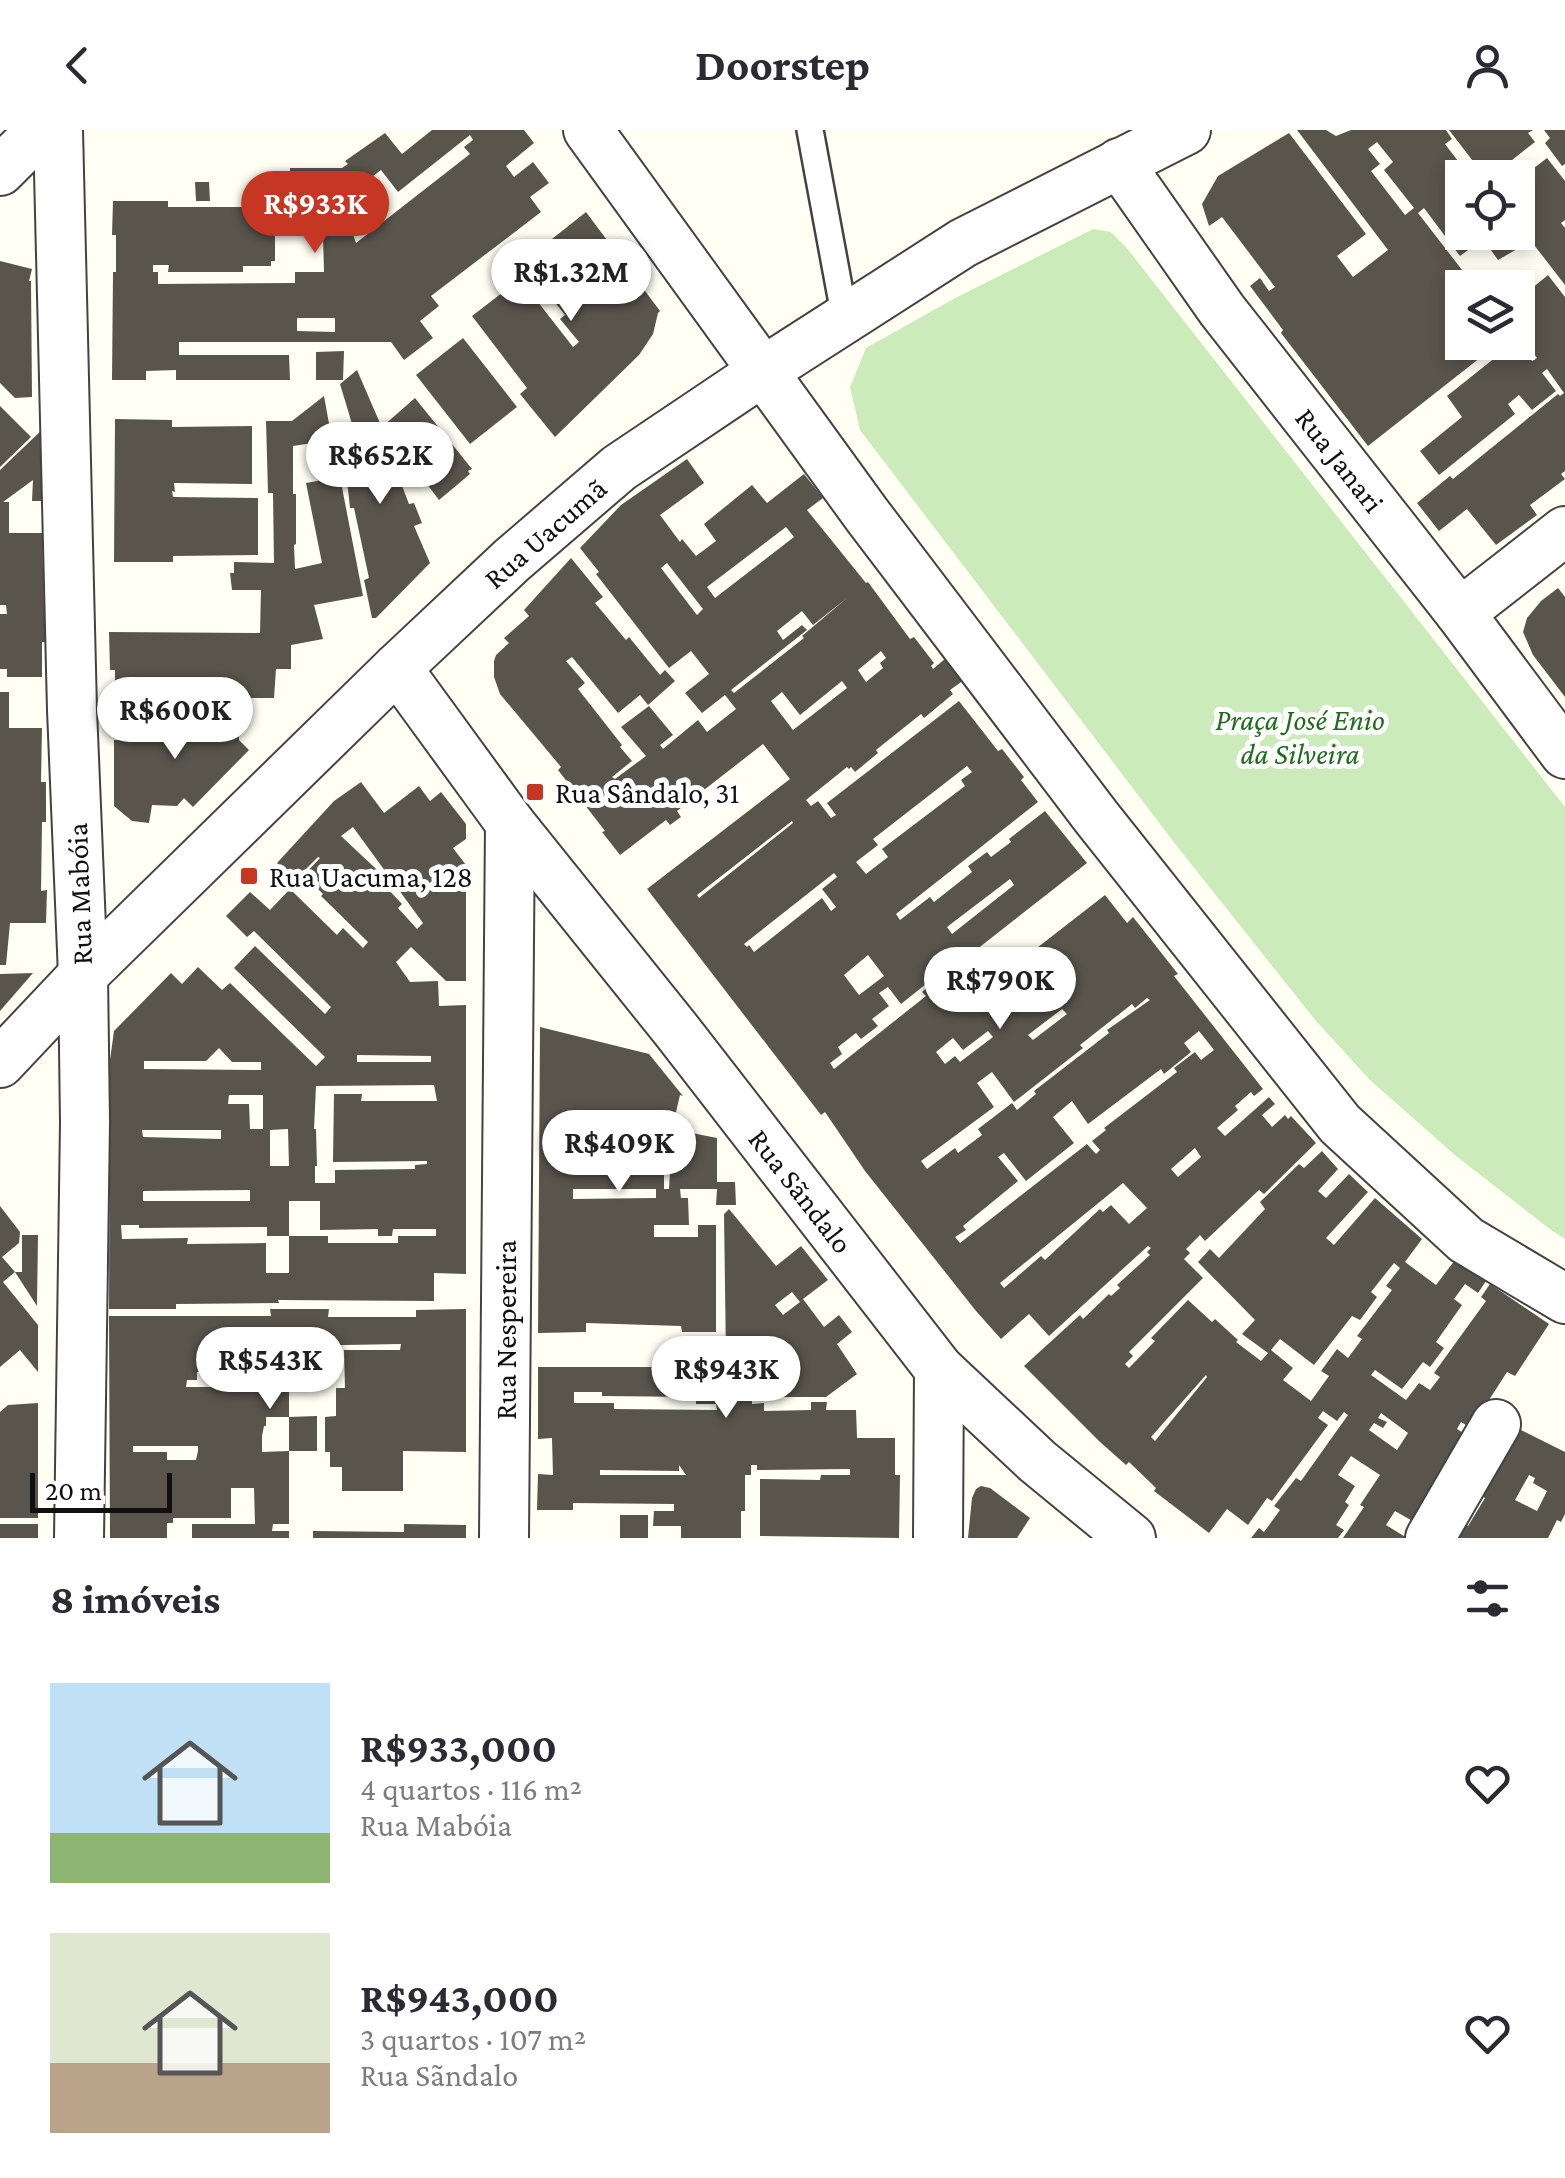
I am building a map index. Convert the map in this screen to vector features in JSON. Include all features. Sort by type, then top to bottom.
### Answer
[{"type":"street","points":[[0,171],[41,130]]},
{"type":"street","name":"Rua Mabóia","points":[[58,130],[72,710],[83,974],[79,1538]]},
{"type":"street","points":[[588,130],[762,372],[1096,818],[1340,1124],[1466,1240],[1565,1299]]},
{"type":"street","name":"Rua Uacumã","points":[[0,1063],[83,974],[397,668],[512,560],[619,468],[963,244],[1155,142]]},
{"type":"street","name":"Rua Janari","points":[[1155,142],[1222,310],[1565,754]]},
{"type":"street","points":[[1460,614],[1565,531]]},
{"type":"street","name":"Rua Sãndalo","points":[[397,668],[510,823],[939,1369],[1037,1462],[1131,1538]]},
{"type":"street","name":"Rua Nespereira","points":[[504,1538],[510,823]]},
{"type":"street","points":[[938,1538],[939,1369]]},
{"type":"street","points":[[1430,1538],[1496,1424]]},
{"type":"lane","points":[[810,130],[845,319]]},
{"type":"green space","name":"Praça José Enio da Silveira","points":[[1093,229],[1111,232],[1126,247],[1565,807],[1565,1239],[1456,1156],[1370,1080],[1316,1021],[1176,845],[860,430],[850,387],[866,348]]},
{"type":"building","points":[[432,130],[524,130],[534,143],[506,166],[514,177],[533,162],[549,183],[530,197],[541,212],[431,296],[439,306],[420,321],[433,338],[404,360],[391,342],[179,342],[179,355],[289,355],[290,380],[176,380],[176,370],[146,371],[146,380],[112,380],[116,272],[113,201],[168,201],[168,207],[298,207],[298,201],[260,201],[260,182],[290,184],[290,168],[342,168],[348,164],[345,161],[385,133],[402,154]],"holes":[[[470,135],[473,140],[464,147],[470,154],[356,243],[341,201],[381,170],[398,192]],[[275,235],[323,236],[324,272],[295,272],[295,283],[158,284],[158,272],[153,272],[153,265],[169,265],[168,272],[243,272],[243,266],[271,266],[271,261],[275,261]],[[297,318],[335,318],[335,332],[297,331]]]},
{"type":"building","points":[[1297,130],[1326,130],[1336,136],[1351,130],[1446,130],[1452,139],[1445,144],[1457,160],[1445,160],[1445,236],[1424,208],[1418,213],[1462,270],[1445,270],[1445,360],[1477,360],[1368,446],[1250,286],[1260,278],[1269,291],[1275,287],[1222,217],[1209,226],[1202,204],[1218,176],[1289,133],[1366,234],[1337,256],[1353,277],[1388,250]],"holes":[[[1377,142],[1393,162],[1384,170],[1414,208],[1405,215],[1371,171],[1380,164],[1368,149]]]},
{"type":"building","points":[[1449,130],[1533,130],[1528,133],[1535,142],[1512,160],[1472,160]]},
{"type":"building","points":[[1544,130],[1565,130],[1562,166],[1545,143],[1550,138]]},
{"type":"building","points":[[1547,158],[1565,181],[1565,220],[1561,223],[1565,228],[1565,285],[1535,246],[1535,167]]},
{"type":"building","points":[[195,182],[209,182],[210,201],[196,201]]},
{"type":"building","points":[[586,212],[660,311],[653,334],[639,355],[555,437],[520,394],[527,388],[472,316],[520,279],[573,347],[579,342],[560,319],[565,315],[523,262]]},
{"type":"building","points":[[1491,250],[1515,250],[1498,260]]},
{"type":"building","points":[[0,261],[32,269],[32,397],[15,398],[0,383]]},
{"type":"building","points":[[1548,275],[1565,297],[1565,471],[1561,474],[1565,479],[1530,505],[1537,515],[1496,545],[1467,509],[1439,531],[1417,503],[1564,393],[1547,369],[1542,373],[1556,391],[1532,410],[1519,395],[1508,404],[1515,414],[1439,475],[1420,451],[1462,417],[1447,396],[1492,360],[1537,358],[1535,286]]},
{"type":"building","points":[[463,338],[517,407],[470,444],[416,375]]},
{"type":"building","points":[[344,351],[343,380],[316,380],[316,352]]},
{"type":"building","points":[[357,370],[389,444],[361,450],[365,465],[391,457],[409,504],[414,503],[422,523],[414,526],[430,563],[376,618],[372,618],[364,580],[369,578],[354,508],[350,508],[344,452],[359,447],[340,384]]},
{"type":"building","points":[[324,396],[332,440],[293,446],[295,569],[322,563],[306,483],[340,477],[363,596],[314,605],[323,639],[291,645],[291,669],[276,669],[274,698],[151,698],[151,706],[115,705],[109,632],[260,633],[261,590],[232,590],[230,573],[234,573],[234,562],[274,563],[266,421],[292,421]]},
{"type":"building","points":[[415,398],[472,469],[439,500],[383,426]]},
{"type":"building","points":[[0,406],[31,437],[0,467]]},
{"type":"building","points":[[115,419],[172,420],[172,427],[252,426],[252,484],[174,483],[175,492],[172,491],[173,497],[258,498],[258,555],[173,556],[173,562],[114,562]]},
{"type":"building","points":[[46,426],[42,501],[32,501],[33,480],[3,502],[9,502],[9,533],[42,533],[47,642],[42,642],[42,677],[7,677],[7,669],[0,669],[0,614],[7,614],[6,605],[0,605],[0,470]]},
{"type":"building","points":[[687,459],[704,483],[660,515],[696,556],[716,541],[704,524],[752,485],[767,503],[804,474],[823,498],[807,510],[910,639],[914,637],[934,663],[933,669],[946,658],[964,680],[950,690],[953,694],[924,718],[921,714],[855,772],[847,767],[806,800],[811,806],[818,801],[831,818],[836,815],[827,803],[959,701],[1024,777],[1021,780],[1038,802],[896,914],[900,920],[930,897],[934,902],[972,872],[968,866],[987,852],[991,857],[1045,811],[1087,863],[944,975],[966,1003],[1105,895],[1127,923],[1133,917],[1263,1089],[1254,1096],[1251,1092],[1217,1128],[1225,1136],[1269,1097],[1275,1104],[1262,1115],[1272,1127],[1285,1115],[1288,1119],[1291,1116],[1316,1143],[1264,1194],[1259,1190],[1205,1241],[1200,1235],[1186,1249],[1190,1253],[1184,1259],[1203,1278],[1129,1352],[1133,1356],[1125,1364],[1129,1368],[1155,1341],[1151,1338],[1188,1300],[1261,1361],[1268,1353],[1242,1334],[1255,1320],[1198,1262],[1210,1249],[1219,1258],[1265,1209],[1260,1202],[1299,1164],[1304,1168],[1322,1151],[1338,1169],[1318,1191],[1326,1198],[1349,1174],[1368,1192],[1326,1238],[1334,1245],[1375,1198],[1422,1239],[1405,1262],[1436,1285],[1455,1260],[1486,1281],[1478,1293],[1465,1284],[1454,1299],[1462,1305],[1436,1342],[1444,1348],[1430,1367],[1423,1362],[1402,1389],[1375,1370],[1371,1375],[1406,1400],[1419,1383],[1430,1390],[1440,1377],[1434,1373],[1486,1301],[1481,1297],[1490,1284],[1549,1324],[1515,1376],[1507,1372],[1471,1428],[1461,1422],[1457,1429],[1474,1440],[1423,1527],[1395,1511],[1386,1525],[1407,1538],[1343,1538],[1380,1475],[1351,1456],[1338,1475],[1355,1486],[1336,1525],[1344,1530],[1338,1538],[1251,1538],[1259,1528],[1264,1532],[1280,1510],[1274,1506],[1296,1478],[1301,1481],[1348,1415],[1344,1412],[1337,1421],[1323,1411],[1318,1418],[1328,1425],[1272,1501],[1267,1498],[1248,1525],[1227,1509],[1209,1533],[1154,1491],[1156,1488],[1129,1462],[1126,1465],[1099,1441],[1024,1366],[1080,1315],[1083,1319],[1120,1288],[1117,1285],[1150,1255],[1147,1252],[1151,1248],[1148,1246],[1049,1336],[1029,1314],[1001,1339],[865,1171],[825,1112],[821,1115],[647,889],[790,779],[763,744],[677,811],[681,817],[670,825],[666,820],[620,855],[558,770],[561,767],[500,694],[494,677],[496,655],[509,643],[504,638],[529,616],[524,610],[571,558],[603,597],[595,603],[626,640],[629,637],[660,675],[665,670],[675,681],[648,705],[640,695],[618,713],[572,657],[566,661],[585,683],[578,689],[632,761],[612,777],[615,779],[646,756],[621,727],[649,706],[673,735],[660,745],[663,749],[698,720],[707,732],[736,709],[725,695],[702,713],[685,693],[709,674],[691,651],[669,668],[580,548],[621,505]],"holes":[[[786,527],[794,537],[715,598],[707,587]],[[667,563],[703,609],[697,615],[661,568]],[[847,598],[734,693],[731,690],[807,630],[802,625],[783,640],[777,631],[802,611],[813,625]],[[881,651],[886,658],[880,663],[883,668],[866,682],[858,670]],[[842,681],[847,688],[793,730],[771,701],[782,692],[800,715]],[[967,766],[972,772],[961,780],[965,786],[882,849],[888,857],[866,874],[856,862],[878,845],[873,839]],[[793,823],[699,898],[697,895]],[[834,873],[837,877],[822,889],[836,907],[831,911],[822,898],[754,952],[744,944]],[[1010,879],[1014,885],[952,934],[947,927]],[[868,955],[884,976],[859,995],[844,975]],[[926,984],[928,987],[922,992],[926,996],[834,1069],[830,1063],[842,1054],[838,1047],[856,1033],[861,1039],[878,1026],[872,1019],[889,1006],[879,993],[888,987],[901,1004]],[[1147,998],[1150,1000],[1107,1030],[1109,1033],[1034,1091],[1036,1094],[1017,1110],[1012,1103],[978,1129],[982,1135],[958,1153],[955,1148],[927,1169],[921,1161],[994,1107],[977,1083],[992,1072],[1014,1102],[1083,1048],[1080,1045],[1132,1004],[1135,1008]],[[1062,1009],[1067,1014],[1033,1040],[1028,1035]],[[988,1031],[993,1037],[960,1062],[955,1056],[945,1064],[936,1052],[953,1038],[963,1050]],[[1199,1031],[1214,1050],[1201,1060],[1195,1052],[1174,1068],[1177,1072],[1104,1128],[1092,1141],[1100,1150],[1096,1154],[1087,1144],[960,1243],[955,1237],[966,1230],[963,1226],[1018,1181],[998,1157],[1004,1153],[1026,1181],[1074,1143],[1053,1117],[1072,1101],[1088,1124],[1161,1069],[1164,1074],[1191,1052],[1184,1043]],[[1195,1148],[1201,1157],[1178,1177],[1171,1169]],[[1123,1183],[1147,1208],[1129,1224],[1111,1205],[1103,1212],[1100,1209],[1045,1260],[1041,1256],[1004,1288],[1000,1283]],[[1394,1263],[1400,1268],[1386,1286],[1392,1290],[1357,1336],[1362,1339],[1348,1358],[1337,1349],[1321,1371],[1329,1376],[1311,1401],[1283,1380],[1293,1368],[1271,1350],[1280,1339],[1314,1365],[1352,1316],[1360,1320],[1377,1297],[1371,1292]],[[1207,1377],[1155,1441],[1151,1437]],[[1381,1413],[1408,1433],[1397,1450],[1369,1430],[1374,1423],[1383,1428],[1387,1422],[1378,1418]]]},
{"type":"building","points":[[1558,588],[1565,597],[1565,697],[1533,655],[1523,632],[1527,618]]},
{"type":"building","points":[[0,692],[9,692],[9,728],[42,728],[41,782],[46,782],[41,891],[47,890],[46,923],[10,923],[6,965],[0,965]]},
{"type":"building","points":[[148,714],[239,714],[239,740],[249,750],[193,807],[184,798],[177,806],[152,805],[149,823],[132,821],[114,806],[114,740],[147,741]]},
{"type":"building","points":[[361,782],[384,813],[419,786],[430,801],[441,792],[466,824],[466,839],[453,848],[466,865],[466,981],[446,981],[411,947],[396,962],[410,982],[438,981],[439,1006],[466,1005],[466,1274],[434,1273],[434,1301],[278,1300],[279,1303],[176,1304],[176,1309],[109,1309],[110,1060],[114,1031],[171,973],[182,984],[198,967],[222,990],[230,983],[316,1066],[325,1057],[234,968],[255,946],[325,1014],[331,1007],[254,931],[247,937],[226,916],[250,892],[270,910],[290,889],[337,935],[343,928],[363,948],[368,942],[304,875],[320,858],[294,881],[277,863],[334,801]],"holes":[[[353,827],[423,923],[417,929],[385,886],[390,882],[341,836]],[[219,1048],[232,1062],[261,1062],[261,1070],[144,1069],[144,1061],[206,1061]],[[357,1055],[431,1056],[431,1062],[357,1062]],[[434,1085],[437,1101],[361,1101],[362,1094],[334,1094],[333,1162],[427,1161],[415,1165],[415,1169],[335,1170],[335,1183],[315,1183],[316,1086]],[[229,1095],[263,1095],[263,1129],[250,1129],[249,1104],[228,1104]],[[288,1129],[289,1166],[270,1166],[270,1130]],[[142,1130],[221,1130],[221,1139],[143,1137]],[[250,1190],[250,1201],[143,1201],[143,1191]],[[289,1201],[320,1201],[320,1230],[378,1229],[378,1236],[392,1236],[393,1229],[436,1229],[436,1236],[398,1236],[398,1243],[328,1243],[328,1236],[289,1236]],[[121,1225],[267,1227],[267,1236],[289,1236],[289,1273],[266,1273],[266,1243],[187,1244],[188,1238],[122,1239]]]},
{"type":"building","points":[[33,973],[0,1011],[0,974]]},
{"type":"building","points":[[540,1027],[649,1054],[683,1096],[680,1095],[672,1129],[601,1113],[601,1125],[628,1124],[628,1130],[682,1131],[717,1138],[717,1182],[735,1182],[736,1205],[716,1205],[717,1189],[680,1189],[681,1198],[688,1198],[689,1225],[654,1225],[654,1237],[698,1237],[698,1225],[716,1225],[716,1332],[682,1332],[681,1326],[586,1323],[586,1332],[538,1333]],"holes":[[[613,1153],[677,1153],[677,1171],[670,1171],[669,1189],[664,1189],[664,1169],[612,1165]],[[573,1189],[656,1189],[656,1198],[573,1199]]]},
{"type":"building","points":[[0,1206],[20,1232],[19,1243],[2,1257],[15,1272],[3,1282],[38,1325],[38,1372],[20,1350],[0,1367]]},
{"type":"building","points":[[729,1209],[776,1266],[801,1246],[828,1280],[803,1299],[824,1327],[839,1315],[852,1332],[837,1344],[857,1374],[826,1397],[752,1397],[752,1404],[764,1403],[764,1411],[811,1410],[811,1402],[827,1402],[826,1410],[856,1410],[857,1438],[895,1438],[895,1475],[900,1475],[899,1538],[760,1536],[760,1479],[820,1480],[821,1475],[850,1475],[850,1469],[757,1470],[757,1465],[751,1465],[751,1475],[745,1475],[741,1538],[681,1538],[681,1526],[653,1526],[654,1511],[674,1511],[674,1504],[573,1503],[573,1510],[537,1510],[538,1474],[553,1475],[552,1438],[538,1439],[538,1367],[717,1367],[726,1359],[724,1214]],"holes":[[[792,1292],[800,1302],[783,1315],[775,1305]],[[574,1392],[602,1392],[602,1396],[696,1397],[696,1404],[716,1404],[717,1410],[614,1409],[614,1403],[574,1403]],[[679,1465],[686,1475],[600,1475],[600,1470],[679,1471]]]},
{"type":"building","points":[[22,1235],[38,1235],[37,1306],[15,1272],[22,1272]]},
{"type":"building","points":[[270,1309],[329,1309],[328,1317],[416,1317],[416,1310],[466,1309],[466,1452],[403,1451],[403,1491],[342,1491],[342,1467],[330,1467],[330,1452],[325,1452],[325,1417],[336,1416],[336,1388],[345,1388],[344,1350],[400,1350],[401,1344],[290,1346],[289,1377],[234,1377],[234,1346],[226,1345],[227,1372],[197,1372],[197,1380],[187,1380],[186,1387],[289,1387],[289,1417],[266,1417],[262,1452],[289,1451],[289,1524],[273,1524],[272,1531],[289,1531],[289,1538],[192,1538],[192,1524],[255,1524],[254,1488],[231,1488],[231,1518],[173,1518],[173,1523],[167,1523],[167,1538],[110,1538],[109,1316],[271,1316]],"holes":[[[133,1446],[198,1446],[198,1451],[196,1460],[167,1460],[167,1452],[133,1452]]]},
{"type":"building","points":[[38,1403],[38,1518],[0,1518],[0,1412],[8,1405]]},
{"type":"building","points":[[317,1416],[317,1451],[289,1451],[289,1417]]},
{"type":"building","points":[[1515,1427],[1565,1452],[1565,1514],[1561,1522],[1557,1520],[1548,1538],[1449,1538],[1460,1520],[1468,1526],[1485,1498],[1476,1492]],"holes":[[[1529,1475],[1535,1478],[1533,1483],[1547,1491],[1537,1511],[1515,1500]]]},
{"type":"building","points":[[981,1486],[990,1488],[1030,1518],[1017,1538],[968,1538],[972,1498]]},
{"type":"building","points":[[620,1515],[648,1515],[648,1538],[620,1538]]},
{"type":"building","points":[[0,1524],[38,1524],[38,1538],[0,1538]]},
{"type":"building","points":[[404,1524],[466,1525],[466,1538],[313,1538],[313,1531],[404,1532]]},
{"type":"place","name":"Rua Sândalo, 31","points":[[535,792]]},
{"type":"place","name":"Rua Uacuma, 128","points":[[249,876]]}]
